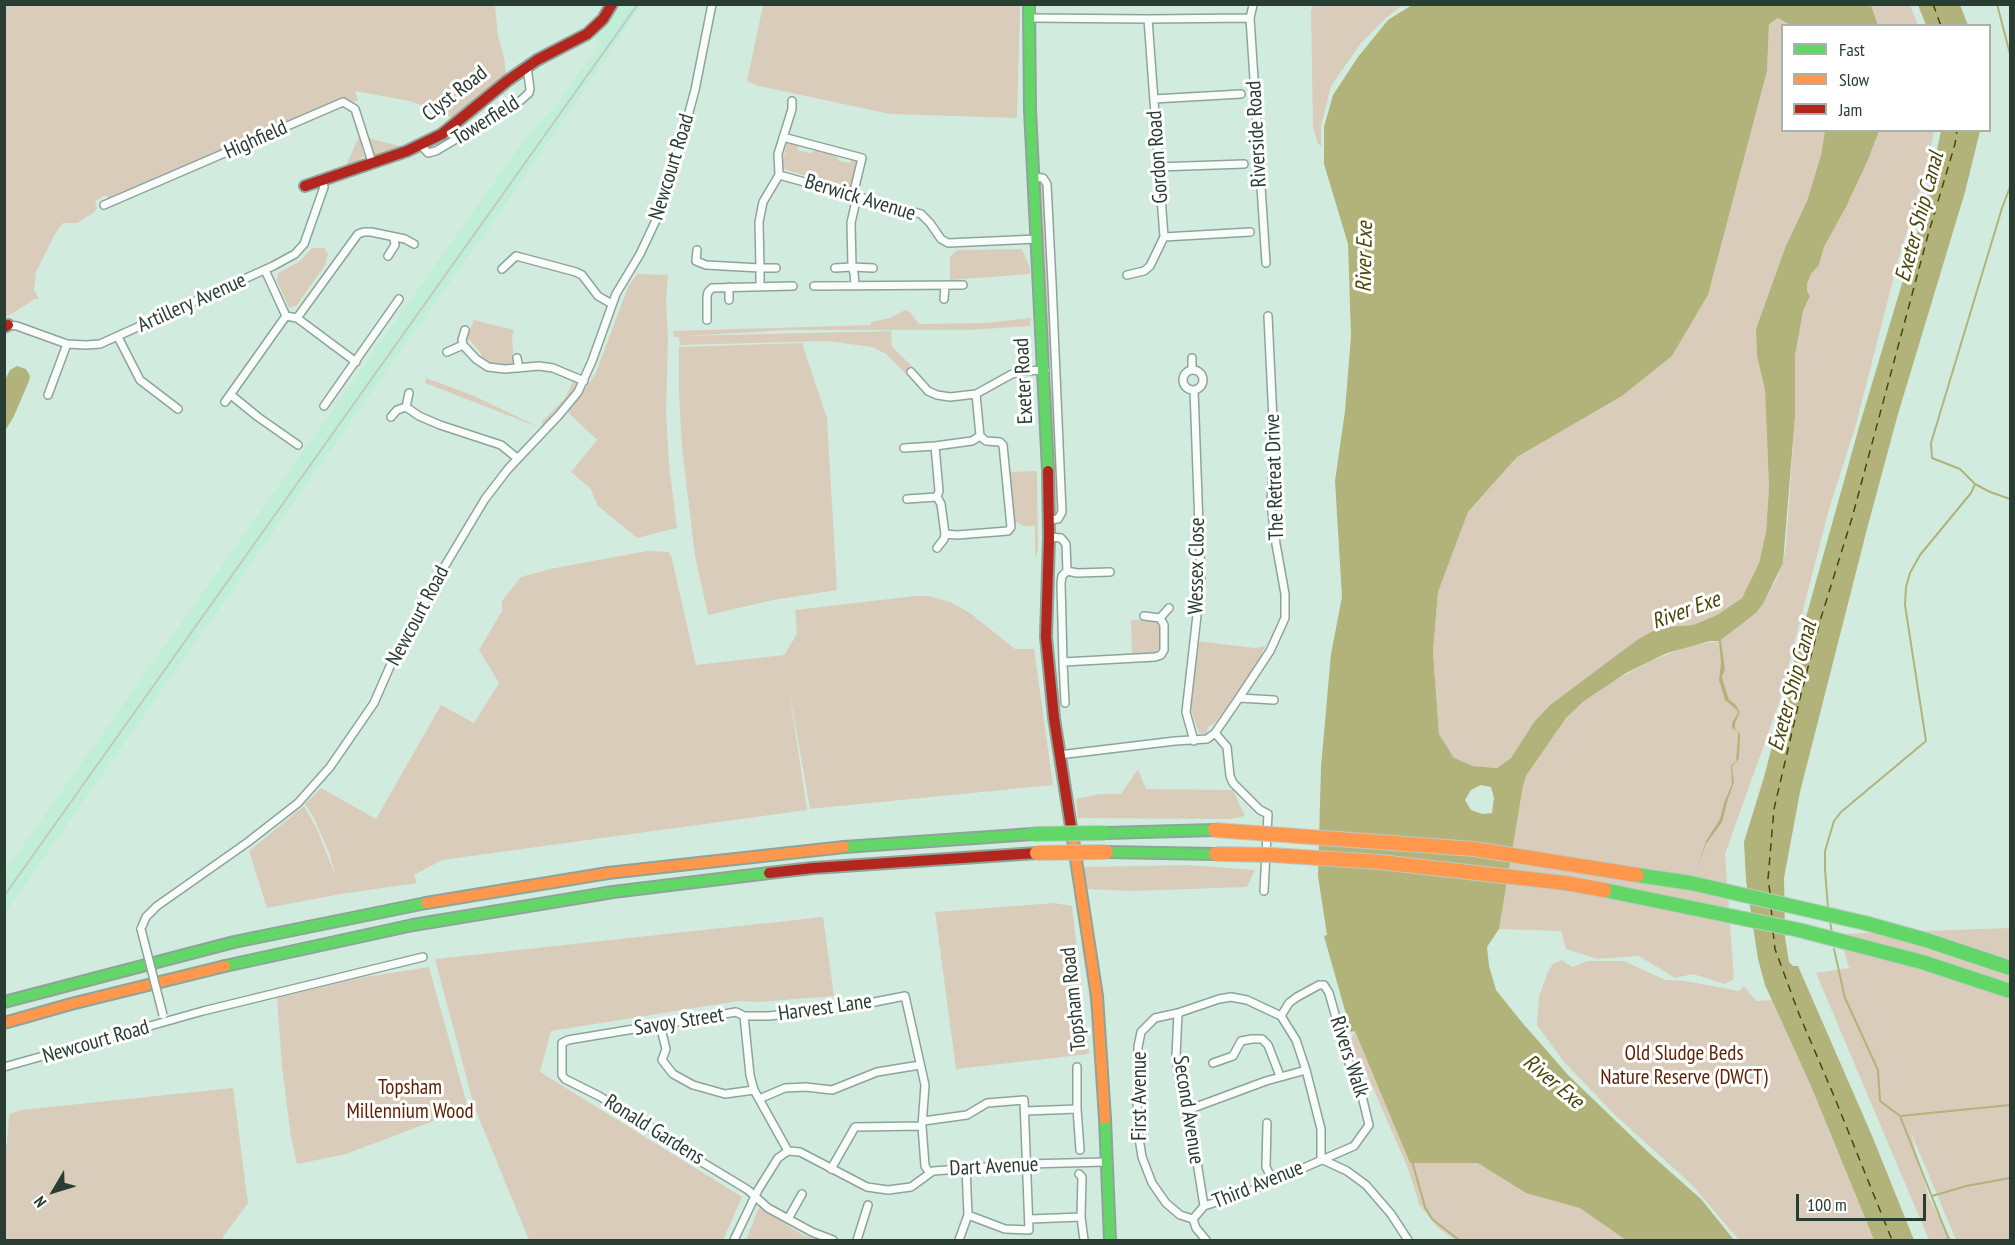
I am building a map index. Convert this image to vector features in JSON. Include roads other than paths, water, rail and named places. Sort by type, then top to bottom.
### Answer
[{"type":"main road","name":"Clyst Road","points":[[305,186],[422,145],[442,134],[491,93],[527,67],[587,33],[603,19],[612,4]]},
{"type":"main road","name":"Exeter Road","points":[[1029,11],[1029,87],[1033,177],[1045,370],[1049,520],[1046,637],[1059,755]]},
{"type":"main road","name":"Topsham Road","points":[[1059,755],[1097,996],[1104,1093],[1110,1240]]},
{"type":"main road","points":[[4,1002],[223,945],[407,906],[608,873],[790,852],[1033,834],[1215,830],[1474,849],[1691,883],[1885,929],[2010,968]]},
{"type":"main road","points":[[4,1023],[240,962],[460,917],[613,892],[813,868],[1036,853],[1272,855],[1380,862],[1565,883],[1799,930],[1922,962],[2010,991]]},
{"type":"street","name":"Newcourt Road","points":[[4,1067],[164,1019],[141,929],[146,917],[157,906],[248,842],[298,803],[330,767],[374,702],[411,626],[485,499],[517,458],[569,404],[584,381],[619,287],[650,236],[665,201],[695,90],[712,4]]},
{"type":"street","name":"Riverside Road","points":[[1253,5],[1250,18],[1266,263]]},
{"type":"street","points":[[1029,11],[1148,20],[1250,18]]},
{"type":"street","name":"Gordon Road","points":[[1148,20],[1157,167],[1164,237]]},
{"type":"street","name":"Towerfield","points":[[422,145],[428,153],[436,151],[520,101],[530,89],[527,67]]},
{"type":"street","points":[[1154,99],[1241,94]]},
{"type":"street","points":[[760,286],[759,222],[763,202],[779,175],[778,154],[792,109],[792,101]]},
{"type":"street","name":"Highfield","points":[[104,206],[343,102],[355,109],[372,162]]},
{"type":"street","points":[[783,137],[862,158],[851,223],[852,267],[855,285]]},
{"type":"street","points":[[1157,167],[1244,164]]},
{"type":"street","name":"Berwick Avenue","points":[[779,175],[921,214],[941,239],[948,243],[1037,239]]},
{"type":"street","points":[[1033,177],[1043,178],[1047,184],[1052,283],[1062,512],[1058,519],[1049,520]]},
{"type":"street","name":"Artillery Avenue","points":[[6,326],[17,326],[67,344],[100,344],[265,270],[295,254],[304,244],[324,187],[321,179]]},
{"type":"street","points":[[297,318],[358,234],[371,232],[405,239],[414,244]]},
{"type":"street","points":[[1127,275],[1144,271],[1150,266],[1164,237],[1250,232]]},
{"type":"street","points":[[388,256],[395,245],[394,238]]},
{"type":"street","points":[[697,250],[696,261],[705,265],[776,268]]},
{"type":"street","points":[[502,269],[516,256],[576,272],[582,275],[598,296],[612,304]]},
{"type":"street","points":[[835,268],[873,268]]},
{"type":"street","points":[[265,270],[286,316]]},
{"type":"street","points":[[814,286],[963,285]]},
{"type":"street","points":[[707,320],[708,292],[716,287],[793,286]]},
{"type":"street","points":[[945,286],[945,299]]},
{"type":"street","points":[[729,287],[729,300]]},
{"type":"street","points":[[324,406],[399,299]]},
{"type":"street","points":[[286,316],[297,318],[356,362]]},
{"type":"street","points":[[225,402],[286,316]]},
{"type":"street","name":"The Retreat Drive","points":[[1215,733],[1270,651],[1285,618],[1285,594],[1271,504],[1274,441],[1268,316]]},
{"type":"street","points":[[465,330],[463,345],[476,359],[488,367],[554,368],[584,381]]},
{"type":"street","points":[[118,337],[140,380],[178,409]]},
{"type":"street","points":[[48,395],[67,344]]},
{"type":"street","points":[[447,352],[463,345]]},
{"type":"street","points":[[517,358],[519,368]]},
{"type":"street","name":"Wessex Close","points":[[1192,358],[1192,370]]},
{"type":"street","points":[[911,372],[928,391],[937,396],[976,394],[1012,374],[1045,370]]},
{"type":"street","name":"Wessex Close","points":[[1192,370],[1201,373],[1203,379],[1200,388],[1194,390],[1187,388],[1183,383],[1183,376],[1192,370]]},
{"type":"street","name":"Wessex Close","points":[[1194,390],[1200,580],[1186,712],[1194,741]]},
{"type":"street","points":[[406,406],[410,393]]},
{"type":"street","points":[[945,534],[1008,531],[1011,527],[1003,445],[1000,442],[986,441],[980,436],[976,394]]},
{"type":"street","points":[[231,395],[298,445]]},
{"type":"street","points":[[406,406],[419,416],[440,425],[501,445],[517,458]]},
{"type":"street","points":[[391,417],[397,410],[406,406]]},
{"type":"street","points":[[904,448],[972,441],[980,436]]},
{"type":"street","points":[[935,446],[939,491],[937,497],[941,504],[945,534],[937,548]]},
{"type":"street","points":[[907,499],[937,497]]},
{"type":"street","points":[[1049,537],[1061,538],[1066,542],[1067,571],[1062,576],[1061,583],[1065,703]]},
{"type":"street","points":[[1067,571],[1110,572]]},
{"type":"street","points":[[1160,618],[1169,608]]},
{"type":"street","points":[[1144,616],[1160,618]]},
{"type":"street","points":[[1064,662],[1161,655],[1164,650],[1164,625],[1160,618]]},
{"type":"street","points":[[1239,698],[1274,700]]},
{"type":"street","points":[[1059,755],[1175,741],[1194,741],[1207,739],[1215,733],[1227,747],[1230,776],[1233,783],[1260,810],[1268,814],[1264,891]]},
{"type":"street","points":[[164,1019],[423,957]]},
{"type":"street","name":"Rivers Walk","points":[[1281,1016],[1289,1003],[1297,997],[1319,985],[1324,985],[1329,993],[1349,1063],[1362,1096],[1369,1125],[1354,1146],[1321,1159]]},
{"type":"street","name":"Harvest Lane","points":[[744,1016],[769,1016],[854,1006],[905,996],[920,1065]]},
{"type":"street","name":"First Avenue","points":[[1193,1219],[1172,1210],[1158,1193],[1146,1169],[1137,1135],[1137,1065],[1141,1032],[1155,1018],[1231,997],[1247,1000],[1281,1016]]},
{"type":"street","name":"Savoy Street","points":[[562,1062],[562,1048],[565,1040],[736,1012],[744,1016],[750,1075],[754,1090],[788,1151]]},
{"type":"street","name":"Second Avenue","points":[[1178,1013],[1176,1057],[1204,1206]]},
{"type":"street","name":"Third Avenue","points":[[1193,1219],[1204,1206],[1273,1181],[1321,1159],[1321,1129],[1306,1070],[1296,1040],[1281,1016]]},
{"type":"street","points":[[660,1025],[666,1049],[662,1060],[673,1074],[693,1086],[725,1094],[754,1090]]},
{"type":"street","points":[[1213,1063],[1233,1056],[1241,1041],[1262,1039],[1268,1045],[1280,1076]]},
{"type":"street","name":"Ronald Gardens","points":[[562,1062],[562,1075],[565,1079],[609,1102],[658,1132],[672,1144],[755,1195],[768,1208],[812,1232],[833,1240]]},
{"type":"street","points":[[759,1099],[785,1088],[806,1087],[832,1090],[877,1072],[920,1065],[925,1085],[922,1124],[925,1166],[929,1172]]},
{"type":"street","points":[[1077,1067],[1080,1149]]},
{"type":"street","points":[[1185,1111],[1280,1076],[1306,1070]]},
{"type":"street","points":[[831,1168],[855,1126],[922,1124],[967,1115],[987,1103],[1024,1100],[1029,1230],[1013,1231],[968,1215]]},
{"type":"street","points":[[1026,1111],[1077,1108]]},
{"type":"street","points":[[1267,1124],[1266,1167],[1273,1181]]},
{"type":"street","points":[[734,1240],[755,1195],[778,1158],[788,1151]]},
{"type":"street","name":"Dart Avenue","points":[[788,1151],[800,1152],[867,1187],[880,1190],[911,1187],[929,1172],[966,1167],[1106,1162]]},
{"type":"street","points":[[1321,1159],[1347,1171],[1366,1185],[1391,1214],[1408,1240]]},
{"type":"street","points":[[959,1240],[968,1215],[966,1167]]},
{"type":"street","points":[[1079,1174],[1082,1177],[1081,1217],[1084,1240]]},
{"type":"street","points":[[788,1219],[802,1194]]},
{"type":"street","points":[[856,1240],[868,1205]]},
{"type":"street","points":[[1029,1219],[1081,1217]]},
{"type":"street","points":[[1193,1219],[1196,1228],[1206,1240]]},
{"type":"water","name":"River Exe","points":[[1412,5],[1871,5],[1878,24],[1788,24],[1778,18],[1769,24],[1767,71],[1708,295],[1672,356],[1622,396],[1517,457],[1468,512],[1438,592],[1433,652],[1439,734],[1454,758],[1473,766],[1497,768],[1511,758],[1534,722],[1550,705],[1637,640],[1666,627],[1693,625],[1717,615],[1742,598],[1759,563],[1766,532],[1769,487],[1765,390],[1757,356],[1756,329],[1785,248],[1807,201],[1821,155],[1825,132],[1879,132],[1846,207],[1824,247],[1819,265],[1811,274],[1807,284],[1810,296],[1803,311],[1795,356],[1795,416],[1783,563],[1763,604],[1756,613],[1721,640],[1725,670],[1722,676],[1723,681],[1729,700],[1740,712],[1735,723],[1735,729],[1738,732],[1732,728],[1737,710],[1725,700],[1719,680],[1721,663],[1719,641],[1710,641],[1667,653],[1626,673],[1584,701],[1566,718],[1526,776],[1499,929],[1487,947],[1489,966],[1496,990],[1520,1020],[1568,1075],[1701,1199],[1734,1240],[1626,1240],[1580,1208],[1526,1193],[1478,1163],[1410,1163],[1355,1031],[1351,1032],[1324,936],[1327,935],[1318,876],[1321,767],[1331,654],[1342,597],[1335,481],[1345,411],[1351,336],[1348,244],[1324,164],[1324,127],[1333,95],[1358,57],[1388,20]],"holes":[[[1481,785],[1491,787],[1494,798],[1492,813],[1482,814],[1471,810],[1465,800],[1471,790]]]},
{"type":"water","points":[[1918,5],[1960,5],[1968,24],[1926,24]]},
{"type":"water","name":"Exeter Ship Canal","points":[[1941,132],[1980,132],[1965,192],[1898,414],[1867,529],[1800,792],[1784,878],[1785,937],[1789,962],[1793,966],[1798,966],[1873,1138],[1914,1240],[1874,1240],[1811,1086],[1765,985],[1758,959],[1746,880],[1744,842],[1764,777],[1859,427],[1924,210]]},
{"type":"water","points":[[17,366],[26,369],[30,376],[14,416],[5,431],[5,380],[10,370]]},
{"type":"water","points":[[1738,732],[1740,734],[1739,758],[1732,767],[1734,782],[1722,822],[1706,844],[1697,869],[1706,841],[1720,819],[1732,784],[1731,766],[1736,761]]},
{"type":"waterway","points":[[1997,4],[2010,54]]},
{"type":"waterway","points":[[1828,909],[1825,851],[1834,821],[1841,812],[1926,741],[1905,605],[1906,587],[1910,573],[1920,555],[1971,493],[1975,484],[1960,469],[1932,458],[1931,443],[2010,187]]},
{"type":"waterway","points":[[1975,484],[2010,499]]},
{"type":"waterway","points":[[1830,921],[1832,933]]},
{"type":"waterway","points":[[1834,949],[1845,998],[1878,1070],[1880,1101],[1900,1116],[1949,1240]]},
{"type":"waterway","points":[[1900,1116],[2010,1105]]},
{"type":"waterway","points":[[1412,1161],[1425,1207],[1432,1219],[1459,1240]]},
{"type":"waterway","points":[[1932,1196],[1966,1186],[2010,1178]]},
{"type":"railway","points":[[4,896],[638,4]]},
{"type":"park label","name":"Old Sludge Beds Nature Reserve (DWCT)","points":[[1684,1066]]},
{"type":"park label","name":"Topsham Millennium Wood","points":[[410,1100]]}]
